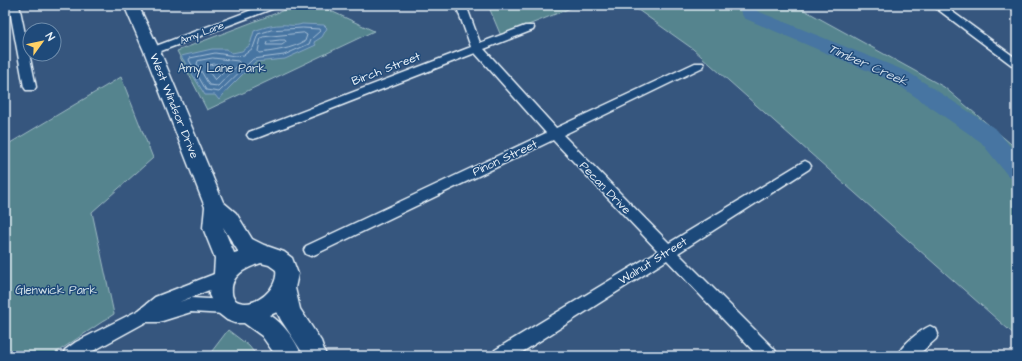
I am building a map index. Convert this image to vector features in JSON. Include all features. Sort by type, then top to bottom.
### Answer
[{"type":"street","points":[[14,5],[30,87]]},
{"type":"street","name":"West Windsor Drive","points":[[131,5],[152,51],[215,207],[229,219],[245,245],[262,254],[271,255],[278,258],[284,264],[287,271],[287,279],[284,288],[289,313],[314,349],[314,356]]},
{"type":"street","name":"Amy Lane","points":[[152,51],[274,5]]},
{"type":"street","name":"Pecan Drive","points":[[461,5],[477,48],[554,134],[769,356]]},
{"type":"street","points":[[937,5],[1017,64]]},
{"type":"street","name":"Birch Street","points":[[253,135],[529,28]]},
{"type":"street","name":"Pinon Street","points":[[311,250],[699,65]]},
{"type":"street","name":"Walnut Street","points":[[501,356],[805,166]]},
{"type":"street","name":"West Windsor Drive","points":[[215,207],[213,228],[226,258],[220,296],[226,307]]},
{"type":"street","points":[[71,356],[82,348],[144,315],[160,302],[223,276],[230,268],[245,258],[262,254]]},
{"type":"street","points":[[144,315],[159,315],[191,305],[226,307],[240,313],[248,313],[266,307],[273,302],[284,288]]},
{"type":"street","points":[[248,313],[270,328],[290,356]]},
{"type":"street","points":[[905,356],[930,334]]},
{"type":"green space","name":"Amy Lane Park","points":[[302,5],[318,5],[374,31],[207,110],[177,51],[287,9],[296,8]]},
{"type":"green space","points":[[488,5],[578,5],[501,36]]},
{"type":"green space","points":[[631,5],[795,5],[944,87],[1017,149],[1017,337],[693,49]]},
{"type":"green space","name":"Glenwick Park","points":[[121,77],[153,158],[92,212],[114,314],[51,356],[5,356],[5,146]]},
{"type":"green space","points":[[228,330],[249,346],[257,356],[212,356],[212,351]]},
{"type":"water","points":[[302,24],[324,25],[327,28],[322,37],[314,42],[316,45],[285,59],[255,62],[219,100],[215,95],[205,95],[181,56],[212,49],[226,49],[232,53],[242,51],[250,45],[254,31],[273,26]]},
{"type":"waterway","name":"Timber Creek","points":[[746,5],[750,14],[901,77],[989,136],[1017,171]]}]
